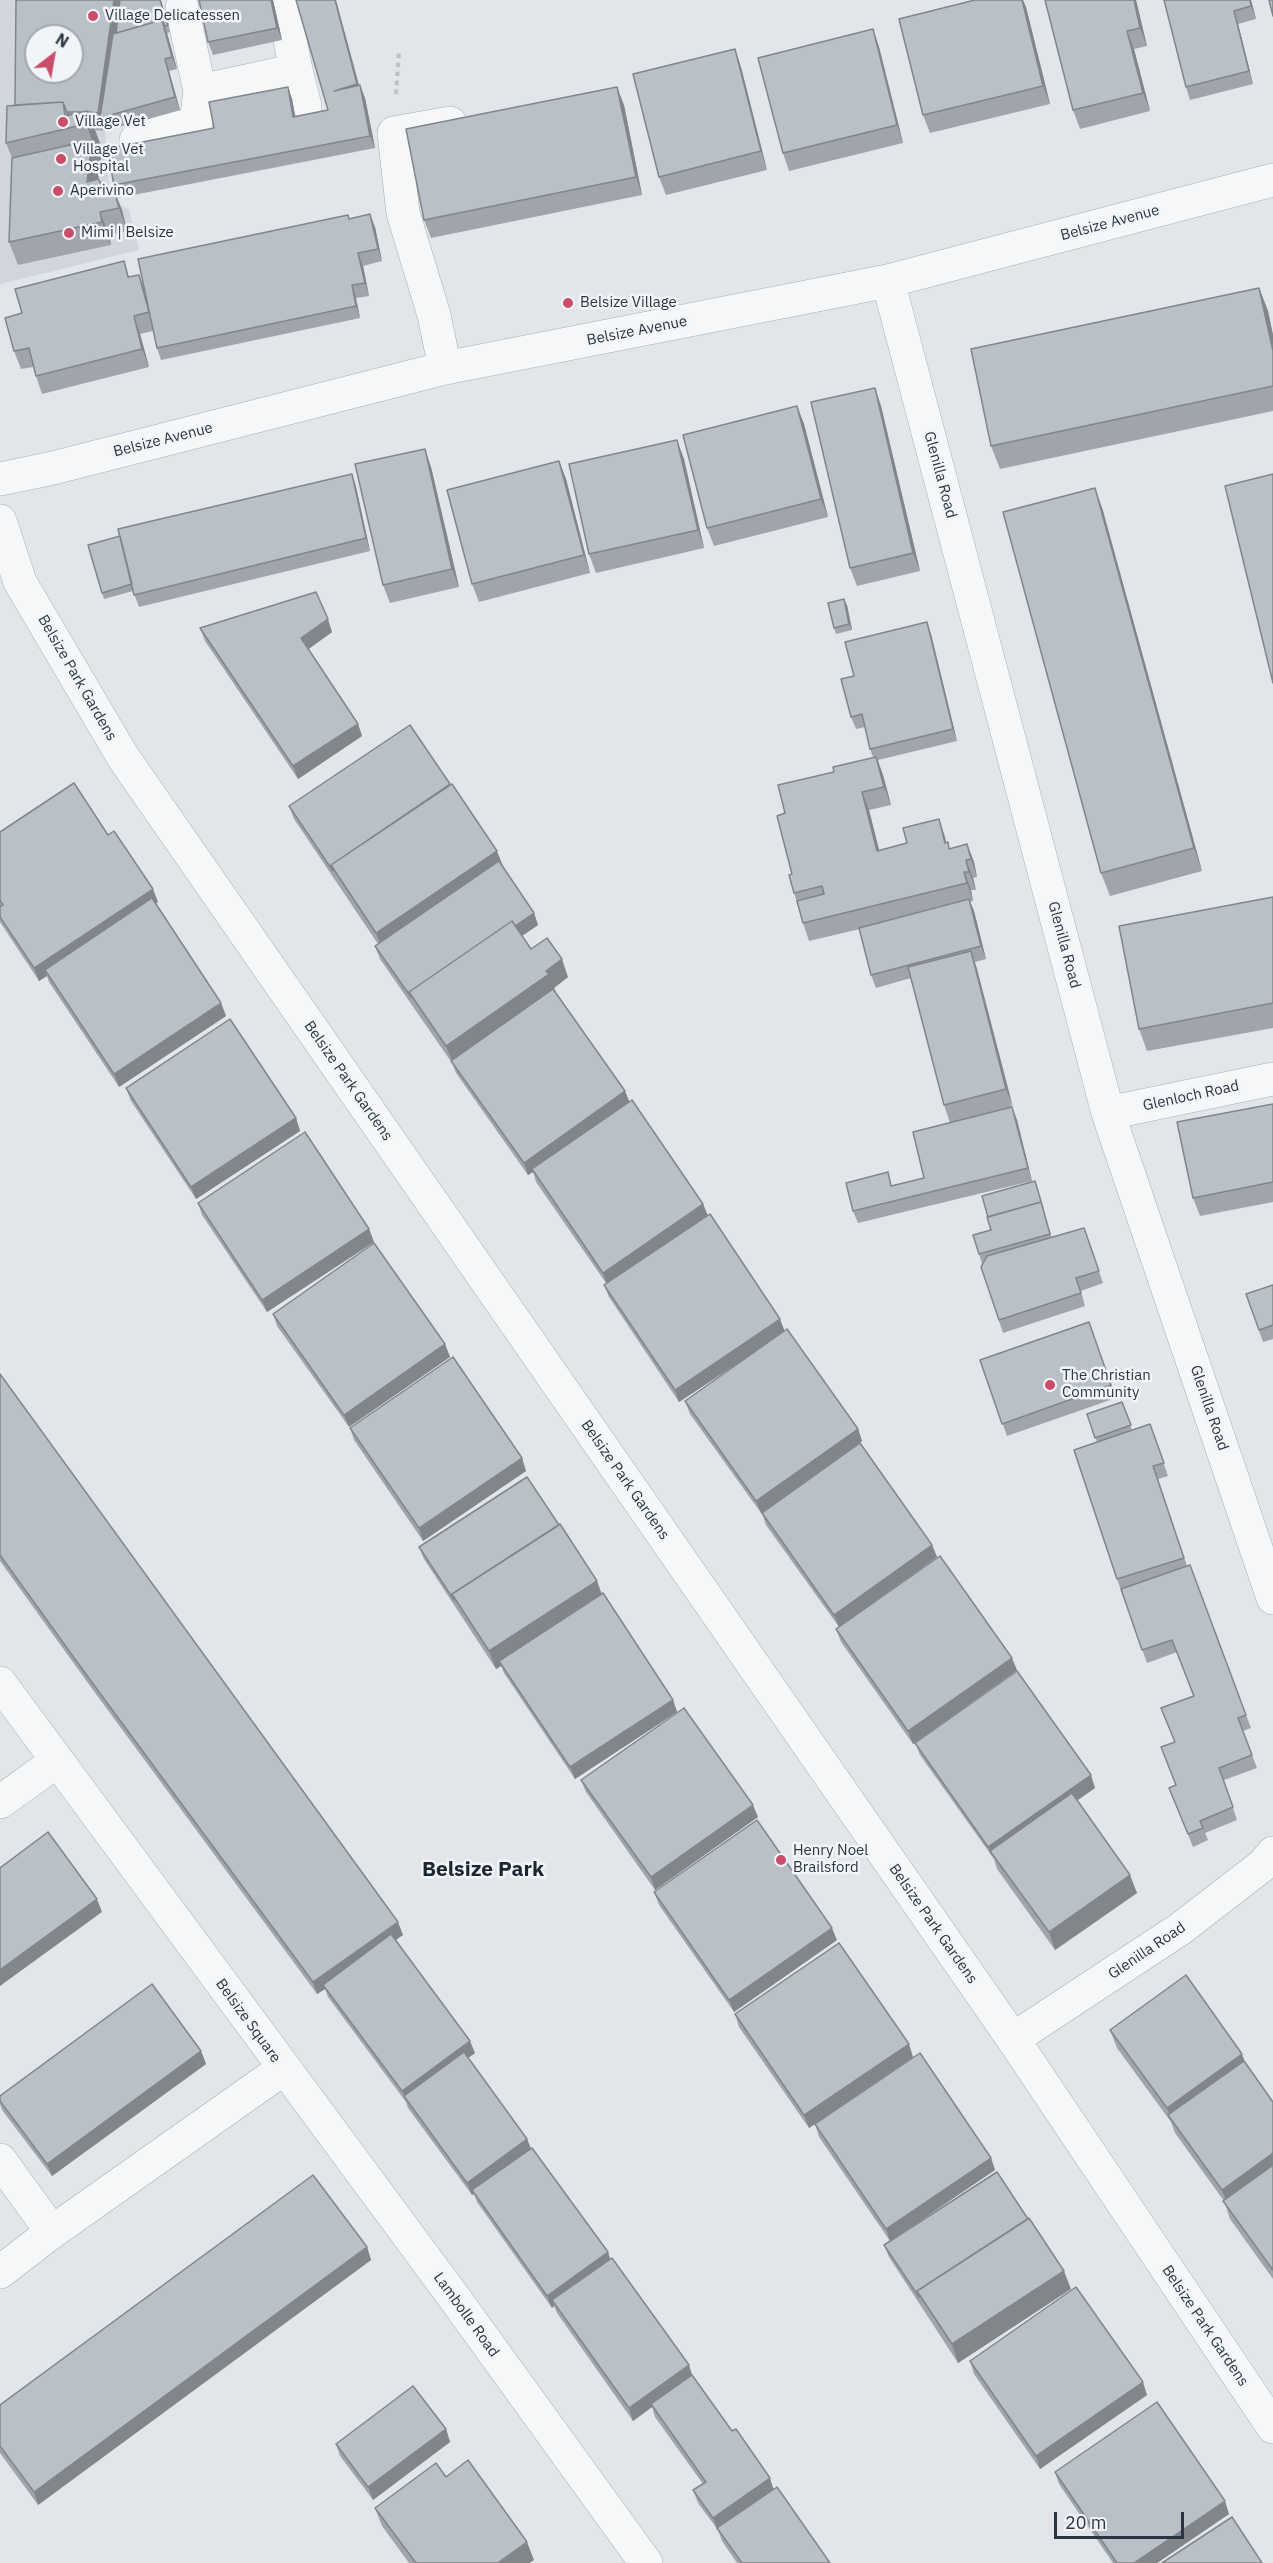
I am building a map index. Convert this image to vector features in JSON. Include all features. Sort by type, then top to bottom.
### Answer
[{"type":"street","points":[[282,0],[304,106]]},
{"type":"street","points":[[136,140],[196,123],[201,91],[182,8]]},
{"type":"street","points":[[201,91],[296,70]]},
{"type":"street","points":[[445,369],[434,315],[403,213],[394,133],[476,118]]},
{"type":"street","name":"Belsize Avenue","points":[[0,479],[65,465],[445,369],[888,281],[1271,188]]},
{"type":"street","name":"Glenilla Road","points":[[888,281],[1108,1113],[1273,1598]]},
{"type":"street","name":"Belsize Park Gardens","points":[[0,521],[20,582],[123,757],[1013,2038],[1273,2427]]},
{"type":"street","name":"Glenloch Road","points":[[1108,1113],[1273,1079]]},
{"type":"street","name":"Belsize Square","points":[[0,1683],[283,2069],[52,2232],[0,2272]]},
{"type":"street","points":[[0,1802],[57,1761]]},
{"type":"street","name":"Glenilla Road","points":[[1013,2038],[1180,1929],[1263,1865],[1273,1853]]},
{"type":"street","name":"Lambolle Road","points":[[283,2069],[450,2292],[646,2563]]},
{"type":"street","points":[[0,2160],[52,2232]]},
{"type":"shaded area","points":[[0,0],[141,0],[107,110],[105,131],[110,199],[129,210],[139,250],[0,284]]},
{"type":"building","points":[[16,0],[114,0],[98,113],[68,112],[68,115],[63,102],[15,105]]},
{"type":"building","points":[[120,0],[160,0],[168,25],[165,26],[162,20],[116,33]]},
{"type":"building","points":[[199,0],[271,0],[277,28],[208,42]]},
{"type":"building","points":[[296,0],[335,0],[357,84],[334,91],[360,85],[370,136],[114,185],[107,149],[214,128],[209,102],[288,87],[293,117],[328,110]]},
{"type":"building","points":[[975,0],[1022,0],[1043,86],[923,115],[899,19]]},
{"type":"building","points":[[1045,0],[1134,0],[1140,28],[1127,31],[1143,93],[1073,110]]},
{"type":"building","points":[[1164,0],[1250,0],[1251,6],[1234,11],[1249,71],[1186,87]]},
{"type":"building","points":[[1269,0],[1273,0],[1273,16]]},
{"type":"building","points":[[162,20],[172,57],[165,59],[175,97],[100,118],[113,34]]},
{"type":"building","points":[[873,29],[897,125],[783,153],[758,58]]},
{"type":"building","points":[[735,49],[761,151],[659,177],[633,74]]},
{"type":"building","points":[[617,87],[636,177],[424,220],[406,129]]},
{"type":"building","points":[[63,102],[65,116],[88,111],[86,124],[6,143],[7,106]]},
{"type":"building","points":[[92,140],[87,182],[98,179],[104,188],[113,187],[119,208],[100,212],[102,222],[9,242],[12,158]]},
{"type":"building","points":[[370,214],[378,249],[358,253],[365,283],[352,285],[356,306],[157,348],[138,259],[348,215],[349,219]]},
{"type":"building","points":[[124,261],[128,277],[139,275],[149,312],[134,316],[142,349],[36,376],[29,348],[14,351],[5,318],[22,313],[15,289]]},
{"type":"building","points":[[1259,288],[1273,351],[1273,386],[991,446],[971,349]]},
{"type":"building","points":[[875,388],[913,553],[850,568],[811,402]]},
{"type":"building","points":[[797,406],[821,499],[707,528],[683,435]]},
{"type":"building","points":[[677,440],[698,530],[589,554],[569,464]]},
{"type":"building","points":[[425,449],[452,569],[383,585],[355,464]]},
{"type":"building","points":[[559,461],[584,555],[472,584],[447,490]]},
{"type":"building","points":[[352,474],[366,538],[134,595],[118,529]]},
{"type":"building","points":[[1273,474],[1273,683],[1225,486]]},
{"type":"building","points":[[1095,488],[1194,848],[1101,873],[1003,512]]},
{"type":"building","points":[[120,536],[132,584],[102,593],[88,545]]},
{"type":"building","points":[[316,592],[328,619],[301,638],[358,724],[293,766],[200,628]]},
{"type":"building","points":[[844,599],[849,624],[834,628],[828,603]]},
{"type":"building","points":[[927,622],[953,729],[870,749],[862,714],[851,717],[841,679],[854,676],[845,642]]},
{"type":"building","points":[[410,725],[450,784],[331,865],[333,871],[289,806]]},
{"type":"building","points":[[876,757],[884,787],[862,792],[877,851],[907,843],[903,828],[939,819],[945,843],[948,842],[949,849],[967,844],[971,859],[966,860],[969,872],[964,872],[967,883],[803,923],[797,901],[824,894],[822,886],[794,893],[789,875],[792,874],[777,816],[785,813],[778,785],[834,772],[833,767]]},
{"type":"building","points":[[74,783],[108,835],[114,831],[153,889],[34,968],[0,917],[0,907],[3,905],[0,900],[0,832]]},
{"type":"building","points":[[452,784],[497,851],[376,933],[331,865]]},
{"type":"building","points":[[499,861],[534,913],[515,926],[512,921],[409,992],[411,997],[375,946]]},
{"type":"building","points":[[1273,897],[1273,1003],[1139,1029],[1119,926]]},
{"type":"building","points":[[152,898],[221,1003],[114,1074],[45,970]]},
{"type":"building","points":[[969,899],[981,946],[871,975],[859,928]]},
{"type":"building","points":[[512,921],[531,949],[547,938],[562,959],[546,971],[549,974],[446,1046],[409,992]]},
{"type":"building","points":[[971,951],[1006,1089],[944,1105],[908,967]]},
{"type":"building","points":[[553,989],[625,1091],[524,1163],[451,1061]]},
{"type":"building","points":[[230,1019],[296,1118],[191,1187],[126,1088]]},
{"type":"building","points":[[632,1100],[703,1204],[603,1273],[532,1169]]},
{"type":"building","points":[[1273,1104],[1273,1182],[1193,1198],[1177,1122]]},
{"type":"building","points":[[1012,1107],[1028,1168],[853,1211],[846,1183],[888,1172],[891,1186],[924,1178],[913,1132]]},
{"type":"building","points":[[305,1132],[369,1229],[262,1300],[198,1203]]},
{"type":"building","points":[[1035,1181],[1043,1208],[1041,1202],[988,1217],[982,1196]]},
{"type":"building","points":[[1041,1202],[1050,1234],[979,1254],[973,1235],[991,1230],[987,1217]]},
{"type":"building","points":[[710,1214],[780,1319],[675,1390],[604,1285]]},
{"type":"building","points":[[1084,1228],[1099,1271],[1076,1278],[1081,1293],[999,1320],[981,1267],[987,1256]]},
{"type":"building","points":[[374,1243],[445,1344],[344,1415],[273,1314]]},
{"type":"building","points":[[1273,1285],[1273,1325],[1259,1330],[1246,1294]]},
{"type":"building","name":"The Christian Community","points":[[1089,1322],[1111,1385],[1002,1424],[980,1360]]},
{"type":"building","points":[[787,1329],[858,1429],[756,1501],[685,1401]]},
{"type":"building","points":[[453,1357],[522,1458],[419,1528],[350,1428]]},
{"type":"building","points":[[0,1374],[398,1922],[313,1982],[0,1555]]},
{"type":"building","points":[[1122,1402],[1131,1425],[1095,1438],[1087,1414]]},
{"type":"building","points":[[1150,1424],[1164,1463],[1153,1466],[1184,1558],[1117,1579],[1074,1450]]},
{"type":"building","points":[[860,1443],[932,1545],[834,1615],[762,1513]]},
{"type":"building","points":[[527,1477],[559,1525],[452,1594],[454,1600],[419,1547]]},
{"type":"building","points":[[560,1524],[597,1581],[489,1651],[452,1594]]},
{"type":"building","points":[[940,1556],[1012,1658],[908,1731],[836,1629]]},
{"type":"building","points":[[1190,1565],[1246,1715],[1238,1718],[1252,1755],[1219,1768],[1233,1807],[1200,1821],[1203,1828],[1188,1834],[1169,1788],[1176,1785],[1161,1747],[1175,1742],[1161,1708],[1194,1696],[1172,1640],[1142,1650],[1121,1589]]},
{"type":"building","points":[[603,1593],[673,1700],[570,1767],[499,1661]]},
{"type":"building","points":[[1017,1671],[1091,1775],[988,1847],[915,1743]]},
{"type":"building","points":[[684,1708],[753,1805],[651,1877],[581,1780]]},
{"type":"building","points":[[1072,1793],[1130,1875],[1049,1932],[990,1851]]},
{"type":"building","points":[[757,1820],[832,1928],[729,2000],[654,1892]]},
{"type":"building","points":[[48,1832],[97,1899],[0,1970],[0,1868]]},
{"type":"building","points":[[391,1934],[470,2041],[402,2091],[323,1985]]},
{"type":"building","points":[[839,1943],[909,2044],[804,2115],[735,2014]]},
{"type":"building","points":[[1186,1975],[1242,2054],[1167,2108],[1110,2030]]},
{"type":"building","points":[[152,1984],[201,2051],[47,2164],[0,2101],[0,2096]]},
{"type":"building","points":[[464,2052],[527,2139],[467,2183],[404,2096]]},
{"type":"building","points":[[920,2053],[991,2158],[886,2229],[815,2124]]},
{"type":"building","points":[[1244,2061],[1273,2102],[1273,2153],[1222,2190],[1168,2115]]},
{"type":"building","points":[[532,2148],[608,2252],[547,2296],[472,2190]]},
{"type":"building","points":[[1273,2165],[1273,2270],[1223,2201]]},
{"type":"building","points":[[997,2172],[1028,2219],[917,2291],[919,2297],[884,2245]]},
{"type":"building","points":[[313,2175],[367,2247],[34,2492],[0,2446],[0,2405]]},
{"type":"building","points":[[1029,2218],[1064,2271],[952,2344],[917,2291]]},
{"type":"building","points":[[612,2258],[689,2365],[629,2408],[552,2300]]},
{"type":"building","points":[[1076,2287],[1143,2382],[1036,2456],[970,2361]]},
{"type":"building","points":[[692,2375],[732,2431],[736,2429],[770,2478],[713,2518],[693,2490],[706,2482],[651,2404]]},
{"type":"building","points":[[413,2386],[446,2429],[368,2487],[336,2444]]},
{"type":"building","points":[[1157,2402],[1225,2501],[1134,2563],[1117,2563],[1055,2472]]},
{"type":"building","points":[[468,2460],[527,2542],[500,2563],[416,2563],[375,2508],[436,2463],[446,2477]]},
{"type":"building","points":[[777,2487],[830,2563],[742,2563],[717,2528]]},
{"type":"building","points":[[1232,2517],[1262,2563],[1162,2563]]},
{"type":"place","name":"Village Delicatessen","points":[[93,16]]},
{"type":"place","name":"Village Vet","points":[[63,122]]},
{"type":"place","name":"Village Vet Hospital","points":[[61,159]]},
{"type":"place","name":"Aperivino","points":[[58,191]]},
{"type":"place","name":"Mimi | Belsize","points":[[69,233]]},
{"type":"place","name":"Belsize Village","points":[[568,303]]},
{"type":"place","name":"The Christian Community","points":[[1050,1385]]},
{"type":"place","name":"Henry Noel Brailsford","points":[[781,1860]]},
{"type":"district","name":"Belsize Park","points":[[483,1870]]}]
